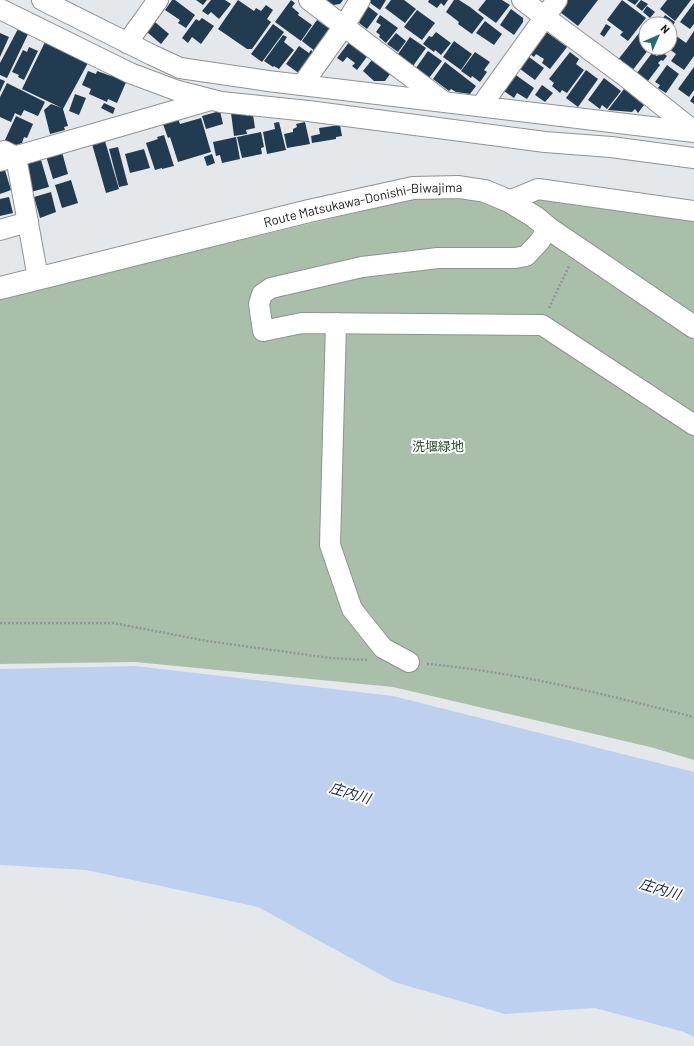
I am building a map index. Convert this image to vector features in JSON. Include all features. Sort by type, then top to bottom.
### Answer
[{"type":"main road","name":"Route Matsukawa-Donishi-Biwajima","points":[[0,288],[309,210],[413,188],[459,187],[485,191],[509,201],[535,217],[548,228],[694,327]]},
{"type":"street","points":[[42,0],[180,68],[302,85],[694,132]]},
{"type":"street","points":[[127,43],[158,0]]},
{"type":"street","points":[[309,0],[443,101]]},
{"type":"street","points":[[302,85],[344,26],[360,0]]},
{"type":"street","points":[[522,0],[626,77],[694,132]]},
{"type":"street","points":[[480,106],[557,0]]},
{"type":"street","points":[[0,9],[130,74],[221,102],[308,111],[545,142],[611,146],[694,158]]},
{"type":"street","points":[[38,278],[28,222],[5,156],[212,100]]},
{"type":"street","points":[[509,201],[538,189],[694,211]]},
{"type":"street","points":[[0,230],[28,222]]},
{"type":"street","points":[[548,228],[540,241],[526,256],[515,258],[438,258],[362,267],[271,288],[262,294],[259,304],[263,331],[302,323],[542,325],[694,425]]},
{"type":"street","points":[[336,323],[330,545],[352,609],[382,648],[409,662]]},
{"type":"path","points":[[542,325],[577,248]]},
{"type":"path","points":[[0,623],[113,623],[207,641],[330,658],[370,660]]},
{"type":"path","points":[[409,662],[468,668],[576,689],[694,717]]},
{"type":"green space","name":"洗堰緑地","points":[[473,195],[514,212],[544,196],[694,217],[694,760],[650,747],[393,687],[135,662],[0,664],[0,298],[416,198]]},
{"type":"water","name":"庄内川","points":[[135,666],[393,696],[694,772],[694,1037],[684,1032],[595,1008],[505,1014],[394,982],[258,907],[86,870],[0,865],[0,669]]},
{"type":"building","points":[[172,0],[175,0],[195,15],[186,28],[178,23],[180,20],[165,10]]},
{"type":"building","points":[[196,0],[207,0],[203,5]]},
{"type":"building","points":[[211,0],[225,0],[231,4],[219,19],[211,12],[208,15],[202,11]]},
{"type":"building","points":[[238,0],[254,11],[256,8],[261,11],[266,5],[273,10],[267,19],[271,22],[252,49],[247,49],[218,29]]},
{"type":"building","points":[[291,0],[295,3],[292,7],[299,13],[298,15],[312,25],[301,41],[275,22]]},
{"type":"building","points":[[325,0],[343,0],[340,4],[333,5]]},
{"type":"building","points":[[366,0],[386,0],[380,10]]},
{"type":"building","points":[[391,0],[404,0],[416,9],[405,23],[385,8]]},
{"type":"building","points":[[429,0],[448,0],[444,6],[441,3],[437,8],[428,2]]},
{"type":"building","points":[[454,0],[459,0],[484,18],[472,34],[458,24],[459,22],[446,12]]},
{"type":"building","points":[[486,0],[502,0],[510,5],[496,23],[478,10]]},
{"type":"building","points":[[568,0],[598,0],[578,26],[560,12]]},
{"type":"building","points":[[622,0],[643,16],[638,16],[638,28],[628,41],[620,35],[623,32],[607,20]]},
{"type":"building","points":[[627,0],[639,0],[635,5]]},
{"type":"building","points":[[641,0],[648,4],[642,11],[636,6]]},
{"type":"building","points":[[667,0],[691,0],[678,17],[669,16],[660,9]]},
{"type":"building","points":[[361,1],[378,14],[367,29],[359,23],[360,21],[356,18]]},
{"type":"building","points":[[694,3],[694,24],[690,29],[680,22]]},
{"type":"building","points":[[647,6],[655,12],[652,16],[648,16],[643,12]]},
{"type":"building","points":[[511,9],[523,18],[523,22],[514,35],[500,25]]},
{"type":"building","points":[[417,10],[435,23],[422,40],[404,27]]},
{"type":"building","points":[[380,15],[398,28],[386,43],[376,32],[381,25],[376,22]]},
{"type":"building","points":[[202,18],[214,26],[201,44],[192,37],[188,43],[182,38],[196,19],[199,21]]},
{"type":"building","points":[[317,20],[331,30],[316,52],[302,41]]},
{"type":"building","points":[[485,21],[502,34],[494,45],[476,33]]},
{"type":"building","points":[[155,22],[169,34],[161,44],[147,32]]},
{"type":"building","points":[[273,24],[284,32],[262,62],[251,54]]},
{"type":"building","points":[[606,24],[611,27],[604,37],[600,34]]},
{"type":"building","points":[[19,27],[29,32],[7,78],[0,75],[0,63]]},
{"type":"building","points":[[545,31],[567,47],[550,69],[542,63],[544,59],[536,54],[534,57],[526,51]]},
{"type":"building","points":[[694,31],[694,56],[684,70],[671,61],[675,56],[678,56],[678,37],[686,43]]},
{"type":"building","points":[[436,32],[451,43],[441,55],[423,44],[429,36],[432,37]]},
{"type":"building","points":[[0,33],[9,37],[0,57]]},
{"type":"building","points":[[396,33],[406,41],[398,52],[387,44]]},
{"type":"building","points":[[638,34],[638,56],[644,56],[632,71],[617,61]]},
{"type":"building","points":[[283,35],[287,37],[284,42],[294,50],[279,69],[264,61]]},
{"type":"building","points":[[410,37],[426,48],[413,66],[398,54]]},
{"type":"building","points":[[46,40],[89,61],[63,109],[68,126],[64,127],[65,130],[50,134],[44,110],[51,104],[62,108],[22,89]]},
{"type":"building","points":[[350,41],[369,54],[357,70],[352,66],[355,63],[347,57],[343,62],[337,58]]},
{"type":"building","points":[[454,41],[472,54],[461,70],[443,57]]},
{"type":"building","points":[[299,46],[309,53],[311,50],[315,53],[300,74],[286,64]]},
{"type":"building","points":[[29,47],[38,51],[24,80],[18,77],[19,75],[12,72],[23,50],[27,52]]},
{"type":"building","points":[[428,51],[442,61],[429,78],[416,68]]},
{"type":"building","points":[[475,52],[490,62],[484,70],[487,72],[480,82],[461,71]]},
{"type":"building","points":[[570,52],[579,59],[576,64],[584,70],[567,93],[562,90],[560,93],[552,86],[554,83],[549,79]]},
{"type":"building","points":[[525,54],[544,68],[535,80],[516,66]]},
{"type":"building","points":[[375,56],[393,70],[385,81],[374,81],[363,71]]},
{"type":"building","points":[[650,56],[667,56],[663,61],[661,60],[658,63],[660,65],[645,85],[634,77]]},
{"type":"building","points":[[445,62],[476,86],[470,94],[456,92],[451,89],[449,91],[433,79]]},
{"type":"building","points":[[667,65],[679,74],[666,93],[658,88],[660,85],[655,82]]},
{"type":"building","points":[[694,67],[694,90],[689,97],[678,89]]},
{"type":"building","points":[[586,70],[598,79],[578,107],[566,98]]},
{"type":"building","points":[[88,71],[96,74],[97,71],[111,76],[112,73],[127,80],[117,103],[108,99],[107,102],[89,94],[91,89],[82,85]]},
{"type":"building","points":[[513,73],[534,88],[527,99],[517,93],[514,98],[501,89]]},
{"type":"building","points":[[604,78],[621,91],[607,109],[602,105],[600,109],[588,100]]},
{"type":"building","points":[[0,79],[5,81],[0,92]]},
{"type":"building","points":[[7,83],[45,102],[38,116],[24,110],[21,116],[15,113],[11,122],[0,117],[0,97]]},
{"type":"building","points":[[542,85],[553,93],[545,102],[535,95]]},
{"type":"building","points":[[624,89],[644,105],[638,113],[635,109],[632,112],[608,110]]},
{"type":"building","points":[[75,94],[86,98],[79,115],[69,111]]},
{"type":"building","points":[[694,95],[694,104],[690,101]]},
{"type":"building","points":[[104,103],[115,108],[113,114],[101,108]]},
{"type":"building","points":[[246,110],[247,116],[253,115],[255,128],[246,130],[247,134],[234,136],[231,113]]},
{"type":"building","points":[[220,111],[223,124],[206,129],[202,116]]},
{"type":"building","points":[[16,116],[33,124],[27,138],[24,137],[22,143],[16,145],[5,140]]},
{"type":"building","points":[[201,118],[211,152],[178,162],[170,137],[168,138],[163,124],[178,119],[180,124]]},
{"type":"building","points":[[279,122],[286,150],[267,154],[263,132],[275,129],[274,123]]},
{"type":"building","points":[[305,122],[310,144],[287,148],[284,134],[293,132],[293,129],[297,127],[296,124]]},
{"type":"building","points":[[340,125],[342,136],[336,137],[336,139],[312,143],[311,136],[320,134],[319,128]]},
{"type":"building","points":[[261,132],[264,147],[261,148],[262,154],[242,158],[237,137]]},
{"type":"building","points":[[164,135],[174,166],[155,170],[146,143],[158,139],[157,137]]},
{"type":"building","points":[[236,137],[240,159],[222,163],[220,155],[216,156],[213,142]]},
{"type":"building","points":[[105,141],[119,189],[106,193],[92,144]]},
{"type":"building","points":[[118,147],[128,185],[119,187],[109,149]]},
{"type":"building","points":[[144,149],[150,168],[130,173],[125,154]]},
{"type":"building","points":[[62,152],[68,174],[53,179],[46,156]]},
{"type":"building","points":[[212,154],[215,163],[207,166],[204,157]]},
{"type":"building","points":[[41,160],[49,187],[31,192],[23,165]]},
{"type":"building","points":[[4,167],[11,190],[0,194],[0,169]]},
{"type":"building","points":[[71,180],[78,203],[62,208],[55,185]]},
{"type":"building","points":[[51,192],[56,212],[40,218],[34,197]]},
{"type":"building","points":[[9,197],[13,213],[0,216],[0,199]]}]
